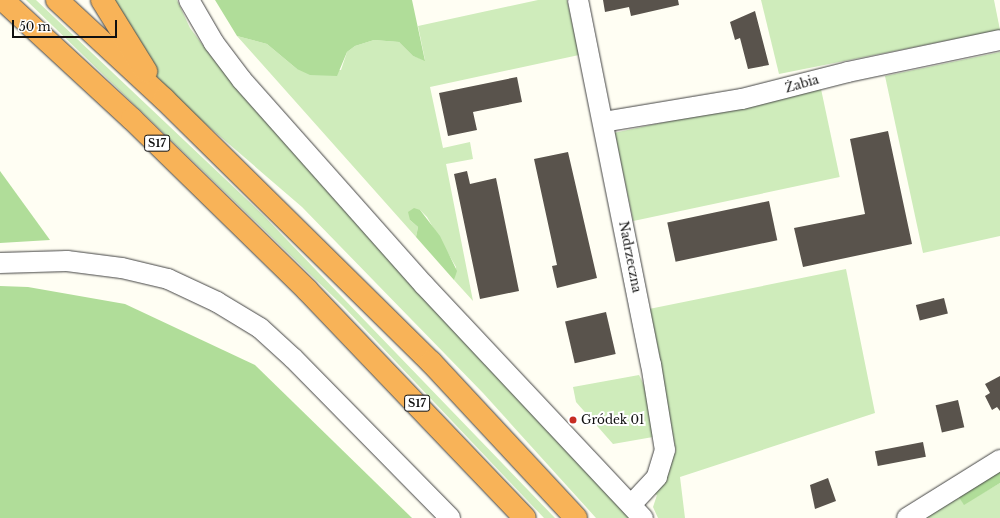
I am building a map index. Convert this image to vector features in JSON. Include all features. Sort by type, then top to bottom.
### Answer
[{"type":"highway","name":"S17","points":[[3,0],[132,119],[307,290],[525,518]]},
{"type":"highway","points":[[57,0],[164,99],[431,362],[576,518]]},
{"type":"highway","points":[[102,0],[164,99]]},
{"type":"street","points":[[189,0],[214,43],[242,80],[429,291],[637,511]]},
{"type":"street","name":"Nadrzeczna","points":[[578,0],[651,364],[665,450],[657,477],[637,511]]},
{"type":"street","name":"Żabia","points":[[603,122],[742,98],[848,72],[1000,40]]},
{"type":"street","points":[[0,263],[67,261],[122,268],[168,279],[217,302],[260,328],[294,358],[450,518]]},
{"type":"street","points":[[907,518],[1000,460]]},
{"type":"green space","points":[[26,0],[36,0],[263,215],[555,518],[544,518],[343,306]]},
{"type":"green space","points":[[113,0],[177,0],[190,28],[217,64],[633,518],[596,518],[483,393],[302,207],[172,95],[137,52]]},
{"type":"green space","points":[[215,0],[412,0],[425,61],[413,56],[399,42],[374,40],[355,46],[347,52],[337,76],[310,75],[297,69],[267,44],[237,36]]},
{"type":"green space","points":[[538,0],[567,0],[579,55],[430,87],[443,148],[470,142],[473,159],[446,164],[473,301],[454,280],[456,267],[427,217],[420,210],[410,220],[418,227],[416,237],[237,36],[267,44],[297,69],[341,70],[347,52],[355,46],[374,40],[399,42],[413,56],[425,60],[418,26]]},
{"type":"green space","points":[[761,0],[994,0],[1000,30],[779,74]]},
{"type":"green space","points":[[1000,52],[1000,236],[923,253],[885,76]]},
{"type":"green space","points":[[821,89],[840,177],[633,221],[615,133]]},
{"type":"green space","points":[[0,171],[50,240],[0,243]]},
{"type":"green space","points":[[414,208],[420,210],[440,236],[457,271],[454,280],[416,237],[418,227],[410,220],[408,212]]},
{"type":"green space","points":[[846,269],[875,413],[680,477],[685,518],[658,518],[653,507],[657,495],[654,494],[676,451],[649,309]]},
{"type":"green space","points":[[0,286],[28,287],[125,304],[255,365],[412,518],[0,518]]},
{"type":"green space","points":[[639,375],[645,387],[653,437],[613,444],[576,402],[573,387]]},
{"type":"green space","points":[[1000,470],[1000,483],[964,505],[958,496]]},
{"type":"green space","points":[[1000,483],[1000,518],[923,518],[958,496],[964,504]]},
{"type":"building","points":[[603,0],[678,0],[679,5],[631,16],[629,7],[605,12]]},
{"type":"building","points":[[755,11],[769,65],[748,69],[740,38],[735,40],[730,22]]},
{"type":"building","points":[[517,77],[522,102],[473,112],[477,130],[448,136],[439,93]]},
{"type":"building","points":[[888,131],[912,244],[803,267],[794,228],[865,214],[850,139]]},
{"type":"building","points":[[568,152],[597,278],[557,288],[552,266],[557,265],[534,159]]},
{"type":"building","points":[[467,171],[470,184],[496,178],[519,291],[480,299],[454,174]]},
{"type":"building","points":[[769,201],[777,240],[676,262],[667,223]]},
{"type":"building","points":[[944,298],[948,314],[920,321],[916,305]]},
{"type":"building","points":[[606,312],[616,354],[575,363],[565,321]]},
{"type":"building","points":[[1000,376],[1000,411],[997,407],[992,410],[985,396],[990,393],[985,384]]},
{"type":"building","points":[[958,400],[964,427],[942,432],[936,405]]},
{"type":"building","points":[[923,442],[926,457],[878,466],[875,451]]},
{"type":"building","points":[[828,478],[836,501],[815,509],[810,485]]},
{"type":"place","name":"Gródek 01","points":[[573,420]]}]
